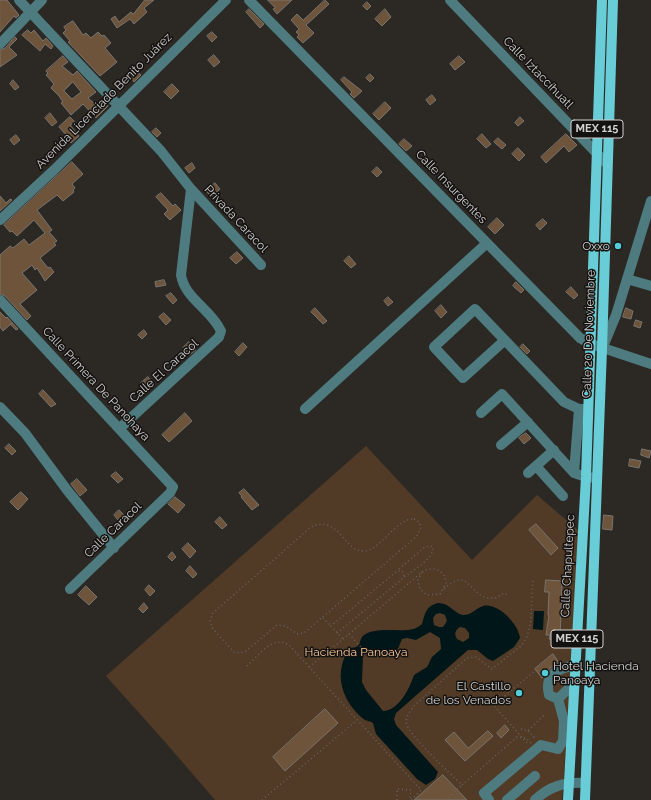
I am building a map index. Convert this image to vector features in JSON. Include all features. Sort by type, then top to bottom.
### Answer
[{"type":"main road","name":"Calle 20 De Noviembre","points":[[586,477],[583,409],[591,344],[602,0]]},
{"type":"main road","name":"Calle 20 De Noviembre","points":[[597,478],[613,0]]},
{"type":"main road","name":"Calle Chapultepec","points":[[568,800],[586,477]]},
{"type":"main road","name":"Calle Chapultepec","points":[[584,800],[597,478]]},
{"type":"street","name":"Privada Caracol","points":[[19,0],[172,164],[192,189],[261,266]]},
{"type":"street","points":[[0,44],[42,0]]},
{"type":"street","name":"Avenida Licenciado Benito Juárez","points":[[0,220],[54,170],[117,106],[226,0]]},
{"type":"street","name":"Calle Insurgentes","points":[[249,0],[580,338],[602,349],[651,364]]},
{"type":"street","name":"Calle Iztaccíhuatl","points":[[450,0],[607,164]]},
{"type":"street","name":"Calle El Caracol","points":[[120,428],[219,337],[221,330],[213,317],[183,285],[181,275],[192,189]]},
{"type":"street","points":[[602,349],[616,315],[651,201]]},
{"type":"street","points":[[305,410],[487,243]]},
{"type":"street","points":[[627,279],[651,286]]},
{"type":"street","name":"Calle Primera De Panohaya","points":[[0,300],[120,428],[173,488]]},
{"type":"street","points":[[505,340],[463,378],[434,347],[475,309],[505,340],[564,402],[583,409],[574,473]]},
{"type":"street","points":[[481,413],[502,394],[574,473],[586,477],[597,478]]},
{"type":"street","points":[[0,407],[25,433],[67,490],[114,548]]},
{"type":"street","points":[[501,445],[528,422]]},
{"type":"street","points":[[528,473],[554,450]]},
{"type":"street","points":[[536,466],[563,496]]},
{"type":"street","name":"Calle Caracol","points":[[70,589],[114,548],[170,493],[173,488]]},
{"type":"street","points":[[558,699],[549,695],[547,688],[550,676],[559,668],[575,665]]},
{"type":"street","points":[[558,699],[567,690],[574,691]]},
{"type":"street","points":[[490,800],[484,793],[539,747],[558,749],[563,741],[564,721],[558,699]]},
{"type":"street","points":[[507,800],[535,776]]},
{"type":"street","points":[[540,798],[555,786],[568,782],[585,783]]},
{"type":"path","points":[[414,519],[419,522],[421,530],[417,536],[322,617],[301,634],[295,633],[286,626],[277,625],[246,651],[240,653],[231,649],[213,629],[210,621],[215,611],[311,527],[321,525],[331,527],[355,549],[364,551],[373,548],[408,520],[414,519]]},
{"type":"path","points":[[331,626],[425,547],[433,547],[433,552],[429,556],[337,633]]},
{"type":"path","points":[[309,667],[422,572],[431,568],[440,571],[446,578],[443,591]]},
{"type":"path","points":[[397,571],[400,570],[403,573],[401,580]]},
{"type":"path","points":[[422,572],[418,580],[418,585],[423,593],[436,595],[454,581],[462,580],[469,583],[486,598],[495,598],[504,593],[508,595]]},
{"type":"path","points":[[462,785],[428,752],[408,728],[407,718],[414,706],[467,658],[476,657],[492,669],[521,646],[525,641],[528,630],[533,581]]},
{"type":"path","points":[[322,617],[343,639]]},
{"type":"path","points":[[350,634],[357,644],[371,658]]},
{"type":"path","points":[[246,666],[270,645],[280,641],[290,646],[356,721],[421,790],[411,800]]},
{"type":"path","points":[[527,743],[494,704],[536,670]]},
{"type":"path","points":[[528,731],[545,714]]},
{"type":"path","points":[[262,800],[356,721]]},
{"type":"path","points":[[521,729],[528,731],[539,747]]},
{"type":"path","points":[[445,800],[517,737],[522,736],[539,747]]},
{"type":"path","points":[[397,800],[398,789],[411,790],[411,800]]},
{"type":"green space","name":"Hacienda Panoaya","points":[[366,446],[472,560],[537,495],[579,531],[562,800],[215,800],[106,676]]},
{"type":"shaded area","points":[[442,603],[463,615],[469,614],[483,606],[495,607],[512,621],[519,633],[520,638],[514,647],[493,661],[477,650],[468,650],[396,713],[394,719],[396,725],[438,772],[435,779],[426,785],[417,779],[376,734],[373,723],[365,720],[350,705],[342,687],[341,677],[345,657],[350,648],[359,645],[364,635],[379,630],[410,630],[417,628],[422,624],[428,608],[434,604]],"holes":[[[440,613],[445,615],[447,621],[443,627],[434,625],[433,618],[436,614]],[[458,628],[465,628],[469,633],[469,638],[463,642],[457,639],[456,631]],[[430,632],[440,638],[441,649],[432,657],[427,667],[414,675],[407,692],[399,703],[389,710],[383,711],[366,690],[362,682],[363,654],[369,651],[397,651],[402,639],[407,638],[416,640]]]},
{"type":"shaded area","points":[[534,611],[544,611],[543,630],[533,629]]},
{"type":"building","points":[[0,0],[7,0],[19,15],[16,18],[14,16],[0,32]]},
{"type":"building","points":[[145,0],[154,0],[144,8],[147,12],[134,24],[130,19],[117,28],[111,19],[115,16],[119,22],[131,12],[133,14]]},
{"type":"building","points":[[268,0],[292,0],[277,14],[273,9],[275,8]]},
{"type":"building","points":[[325,0],[329,4],[306,25],[314,33],[303,43],[297,37],[299,35],[296,32],[299,29],[291,20],[297,14],[303,20]]},
{"type":"building","points":[[367,2],[371,6],[367,10],[363,6]]},
{"type":"building","points":[[249,9],[264,24],[260,28],[246,12]]},
{"type":"building","points":[[385,9],[391,17],[382,26],[375,19]]},
{"type":"building","points":[[73,21],[83,35],[86,33],[91,38],[98,32],[102,36],[104,35],[111,43],[105,48],[117,62],[100,76],[68,42],[70,41],[63,33],[66,30],[64,27]]},
{"type":"building","points":[[28,30],[31,33],[34,30],[43,41],[46,38],[53,46],[51,49],[45,44],[40,51],[22,35]]},
{"type":"building","points":[[212,32],[217,37],[212,42],[207,36]]},
{"type":"building","points":[[15,37],[17,39],[9,47],[17,55],[0,67],[0,50],[5,48]]},
{"type":"building","points":[[214,55],[220,62],[214,67],[208,60]]},
{"type":"building","points":[[63,56],[68,62],[62,66],[73,75],[77,71],[96,92],[88,98],[96,105],[103,99],[108,106],[96,118],[83,104],[71,115],[61,103],[63,102],[59,96],[51,88],[54,84],[46,75],[48,73],[46,71]],"holes":[[[73,82],[81,92],[72,99],[64,91]]]},
{"type":"building","points":[[459,56],[465,62],[455,70],[450,64]]},
{"type":"building","points":[[138,72],[141,75],[134,82],[131,78]]},
{"type":"building","points":[[370,74],[374,78],[370,82],[366,78]]},
{"type":"building","points":[[344,77],[362,91],[354,98],[350,94],[352,92],[341,80]]},
{"type":"building","points":[[13,80],[19,87],[15,90],[10,84]]},
{"type":"building","points":[[172,84],[179,91],[171,99],[164,92]]},
{"type":"building","points":[[432,95],[436,100],[430,105],[426,100]]},
{"type":"building","points":[[385,102],[391,108],[379,120],[373,114]]},
{"type":"building","points":[[50,113],[57,122],[52,126],[45,118]]},
{"type":"building","points":[[70,117],[75,122],[70,125],[79,136],[71,143],[59,127]]},
{"type":"building","points":[[520,117],[524,121],[518,126],[515,123]]},
{"type":"building","points":[[156,128],[161,133],[157,137],[152,132]]},
{"type":"building","points":[[482,134],[491,144],[486,148],[477,139]]},
{"type":"building","points":[[566,134],[577,145],[569,152],[564,146],[546,163],[541,157]]},
{"type":"building","points":[[16,135],[20,140],[14,145],[10,140]]},
{"type":"building","points":[[498,138],[506,145],[502,149],[494,142]]},
{"type":"building","points":[[404,139],[412,146],[406,151],[399,144]]},
{"type":"building","points":[[518,148],[525,155],[519,161],[512,154]]},
{"type":"building","points":[[72,162],[83,174],[72,184],[75,188],[73,190],[74,192],[63,201],[57,195],[37,210],[52,230],[49,232],[57,241],[54,243],[56,245],[40,258],[48,268],[50,267],[54,272],[45,281],[37,268],[35,270],[32,265],[22,273],[37,290],[20,304],[31,316],[27,320],[5,296],[0,294],[0,255],[10,246],[13,248],[24,239],[29,245],[45,233],[34,220],[17,236],[12,231],[10,232],[4,225]]},
{"type":"building","points":[[192,163],[195,168],[189,173],[185,168]]},
{"type":"building","points":[[377,167],[382,172],[377,177],[372,172]]},
{"type":"building","points":[[215,183],[220,189],[212,197],[206,191]]},
{"type":"building","points":[[161,193],[173,206],[175,204],[181,210],[170,220],[164,214],[168,210],[156,197]]},
{"type":"building","points":[[0,196],[6,203],[10,199],[12,200],[0,211]]},
{"type":"building","points":[[497,218],[504,225],[495,234],[488,227]]},
{"type":"building","points":[[543,219],[547,223],[540,230],[536,225]]},
{"type":"building","points":[[237,252],[243,258],[236,264],[230,258]]},
{"type":"building","points":[[349,256],[356,264],[351,268],[344,261]]},
{"type":"building","points":[[164,280],[166,285],[156,287],[155,282]]},
{"type":"building","points":[[516,282],[524,290],[521,293],[513,286]]},
{"type":"building","points":[[571,287],[578,295],[574,299],[566,292]]},
{"type":"building","points":[[171,293],[177,300],[173,304],[166,296]]},
{"type":"building","points":[[388,297],[393,302],[388,306],[384,301]]},
{"type":"building","points":[[441,305],[447,312],[441,318],[435,311]]},
{"type":"building","points":[[315,308],[327,321],[323,324],[311,312]]},
{"type":"building","points":[[626,308],[633,311],[631,319],[623,317]]},
{"type":"building","points":[[0,312],[18,329],[16,330],[10,324],[3,331],[0,327]]},
{"type":"building","points":[[164,313],[171,320],[166,325],[159,317]]},
{"type":"building","points":[[636,320],[642,322],[640,328],[634,326]]},
{"type":"building","points":[[144,330],[147,334],[142,339],[138,335]]},
{"type":"building","points":[[189,342],[196,350],[189,355],[183,348]]},
{"type":"building","points":[[243,343],[247,347],[239,356],[235,352]]},
{"type":"building","points":[[523,344],[530,351],[527,354],[520,347]]},
{"type":"building","points":[[148,377],[153,383],[147,389],[141,383]]},
{"type":"building","points":[[43,390],[56,404],[51,407],[39,394]]},
{"type":"building","points":[[185,413],[192,421],[169,442],[162,435]]},
{"type":"building","points":[[526,433],[531,438],[524,444],[519,438]]},
{"type":"building","points":[[9,444],[16,451],[12,455],[5,448]]},
{"type":"building","points":[[642,449],[651,451],[649,458],[641,455]]},
{"type":"building","points":[[630,459],[641,461],[639,468],[629,466]]},
{"type":"building","points":[[116,472],[123,479],[118,483],[111,476]]},
{"type":"building","points":[[77,479],[87,490],[80,496],[71,484]]},
{"type":"building","points":[[244,489],[259,505],[252,510],[239,493]]},
{"type":"building","points":[[21,492],[28,499],[18,510],[10,502]]},
{"type":"building","points":[[175,497],[185,505],[178,513],[168,504]]},
{"type":"building","points":[[119,510],[124,515],[118,520],[114,515]]},
{"type":"building","points":[[604,515],[613,516],[612,530],[603,529]]},
{"type":"building","points":[[220,517],[227,525],[222,529],[215,522]]},
{"type":"building","points":[[536,524],[558,548],[551,555],[529,530]]},
{"type":"building","points":[[188,543],[196,551],[190,558],[182,549]]},
{"type":"building","points":[[172,552],[176,557],[172,561],[168,557]]},
{"type":"building","points":[[190,566],[197,574],[193,578],[186,571]]},
{"type":"building","points":[[546,580],[562,581],[560,640],[549,639],[550,635],[546,635],[549,615],[549,592],[545,592]]},
{"type":"building","points":[[149,585],[155,591],[150,596],[145,590]]},
{"type":"building","points":[[86,586],[97,597],[89,605],[78,595]]},
{"type":"building","points":[[144,603],[148,608],[143,613],[139,609]]},
{"type":"building","points":[[553,654],[559,663],[550,668],[542,678],[535,669]]},
{"type":"building","points":[[325,709],[338,723],[285,771],[273,757]]},
{"type":"building","points":[[505,725],[509,730],[501,738],[497,733]]},
{"type":"building","points":[[488,731],[493,736],[465,761],[445,740],[454,732],[468,748]]},
{"type":"building","points":[[443,775],[467,800],[414,800],[422,793]]},
{"type":"place","name":"Oxxo","points":[[618,246]]},
{"type":"place","name":"Hotel Hacienda Panoaya","points":[[545,673]]},
{"type":"place","name":"El Castillo de los Venados","points":[[519,693]]}]
